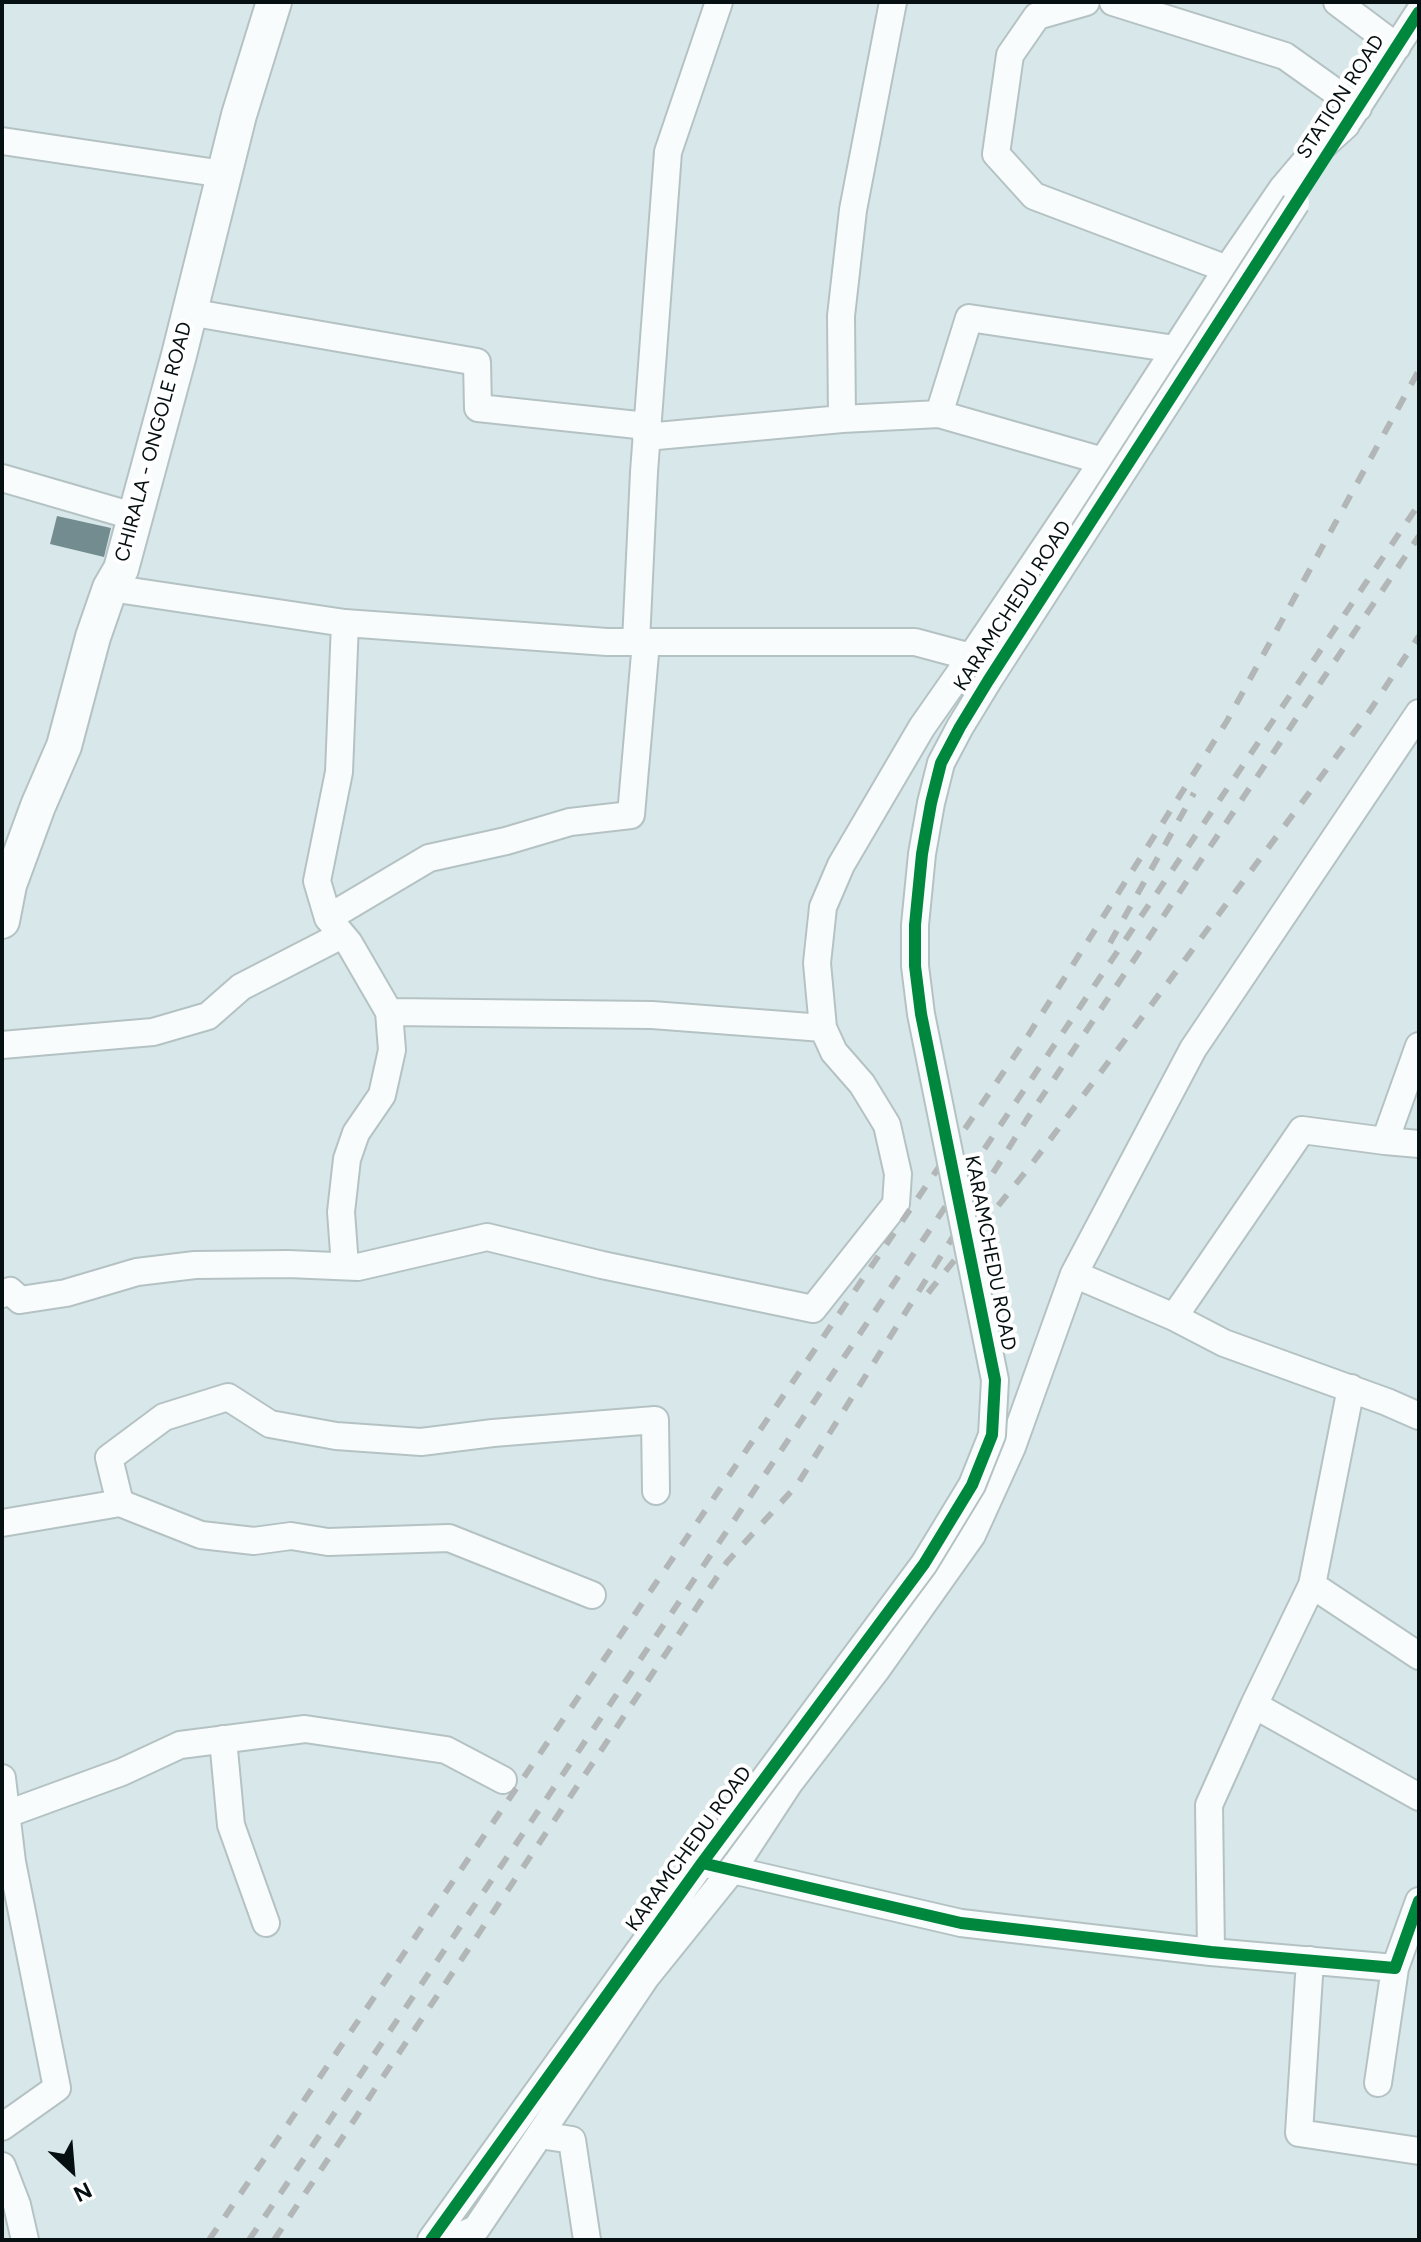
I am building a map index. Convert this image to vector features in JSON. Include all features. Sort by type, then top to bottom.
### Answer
[{"type":"main road","points":[[110,588],[104,565],[258,2]]},
{"type":"main road","name":"CHIRALA - ONGOLE ROAD","points":[[2,921],[9,885],[64,746],[93,637],[110,588],[121,569],[239,115],[274,2]]},
{"type":"street","points":[[2,1045],[153,1032],[208,1016],[241,987],[335,927],[429,858],[506,841],[570,822],[631,815],[641,642],[647,432],[668,152],[719,2]]},
{"type":"street","points":[[842,419],[841,316],[853,210],[893,2]]},
{"type":"street","points":[[1086,2],[1037,16],[1010,55],[996,154],[1034,196],[1227,269]]},
{"type":"street","points":[[2,1294],[10,1291],[20,1300],[66,1293],[137,1272],[195,1265],[358,1267],[487,1237],[602,1265],[813,1309],[896,1204],[898,1174],[887,1125],[862,1084],[834,1052],[823,1028],[817,963],[823,907],[841,865],[915,739],[1103,461],[1227,269],[1304,163],[1352,116],[1285,56],[1113,2]]},
{"type":"street","points":[[1337,2],[1397,47]]},
{"type":"street","name":"STATION ROAD","points":[[1296,203],[1419,12]]},
{"type":"street","points":[[2,141],[210,172]]},
{"type":"street","name":"KARAMCHEDU ROAD","points":[[431,2240],[702,1863],[924,1564],[972,1485],[992,1435],[995,1380],[921,1014],[915,966],[915,925],[922,854],[941,763],[988,681],[1296,203]]},
{"type":"street","points":[[189,312],[477,362],[478,408],[647,432],[939,414],[1103,461]]},
{"type":"street","points":[[939,414],[969,318],[1175,349]]},
{"type":"street","points":[[2,478],[119,512]]},
{"type":"street","points":[[110,588],[345,623],[607,642],[915,642],[971,657]]},
{"type":"street","points":[[345,623],[339,772],[317,881],[335,927],[389,1012],[392,1050],[382,1095],[356,1133],[347,1159],[341,1212],[345,1266]]},
{"type":"street","points":[[450,2240],[476,2229],[646,1977],[733,1869],[790,1782],[877,1669],[972,1535],[1012,1447],[1074,1274],[1193,1049],[1419,713]]},
{"type":"street","points":[[389,1012],[652,1015],[823,1028]]},
{"type":"street","points":[[1385,1141],[1419,1046]]},
{"type":"street","points":[[1174,1317],[1302,1130],[1419,1144]]},
{"type":"street","points":[[1074,1274],[1174,1317],[1224,1343],[1419,1416]]},
{"type":"street","points":[[1211,1952],[1209,1805],[1312,1585],[1351,1388]]},
{"type":"street","points":[[120,1503],[109,1458],[164,1417],[228,1397],[270,1424],[336,1436],[421,1442],[655,1420],[656,1491]]},
{"type":"street","points":[[2,1523],[120,1503],[201,1535],[254,1541],[291,1536],[328,1542],[449,1538],[592,1595]]},
{"type":"street","points":[[1312,1585],[1419,1656]]},
{"type":"street","points":[[1254,1705],[1419,1797]]},
{"type":"street","points":[[7,1814],[122,1772],[180,1745],[305,1729],[446,1750],[503,1780]]},
{"type":"street","points":[[223,1739],[231,1825],[266,1923]]},
{"type":"street","points":[[2,1778],[7,1814],[7,1863],[57,2088],[2,2127]]},
{"type":"street","points":[[702,1863],[961,1923],[1211,1952],[1395,1968]]},
{"type":"street","points":[[1378,2083],[1395,1968],[1419,1901]]},
{"type":"street","points":[[1310,1960],[1299,2133],[1419,2151]]},
{"type":"street","points":[[540,2135],[572,2140],[587,2240]]},
{"type":"street","points":[[2,2166],[17,2205],[25,2240]]},
{"type":"building","points":[[57,516],[111,528],[104,557],[50,544]]},
{"type":"railway","points":[[209,2240],[1024,1042],[1227,721],[1419,370]]},
{"type":"railway","points":[[249,2240],[1419,504]]},
{"type":"railway","points":[[274,2240],[727,1562],[797,1485],[1027,1119],[1419,536]]},
{"type":"railway","points":[[928,1293],[1031,1165],[1149,1008],[1367,715],[1419,636]]},
{"type":"railway","points":[[1110,943],[1194,793]]},
{"type":"cycle path","points":[[431,2240],[702,1863],[924,1564],[972,1485],[992,1435],[995,1380],[921,1014],[915,966],[915,925],[922,854],[941,763],[988,681],[1419,12]]},
{"type":"cycle path","points":[[702,1863],[961,1923],[1211,1952],[1395,1968],[1419,1901]]}]
